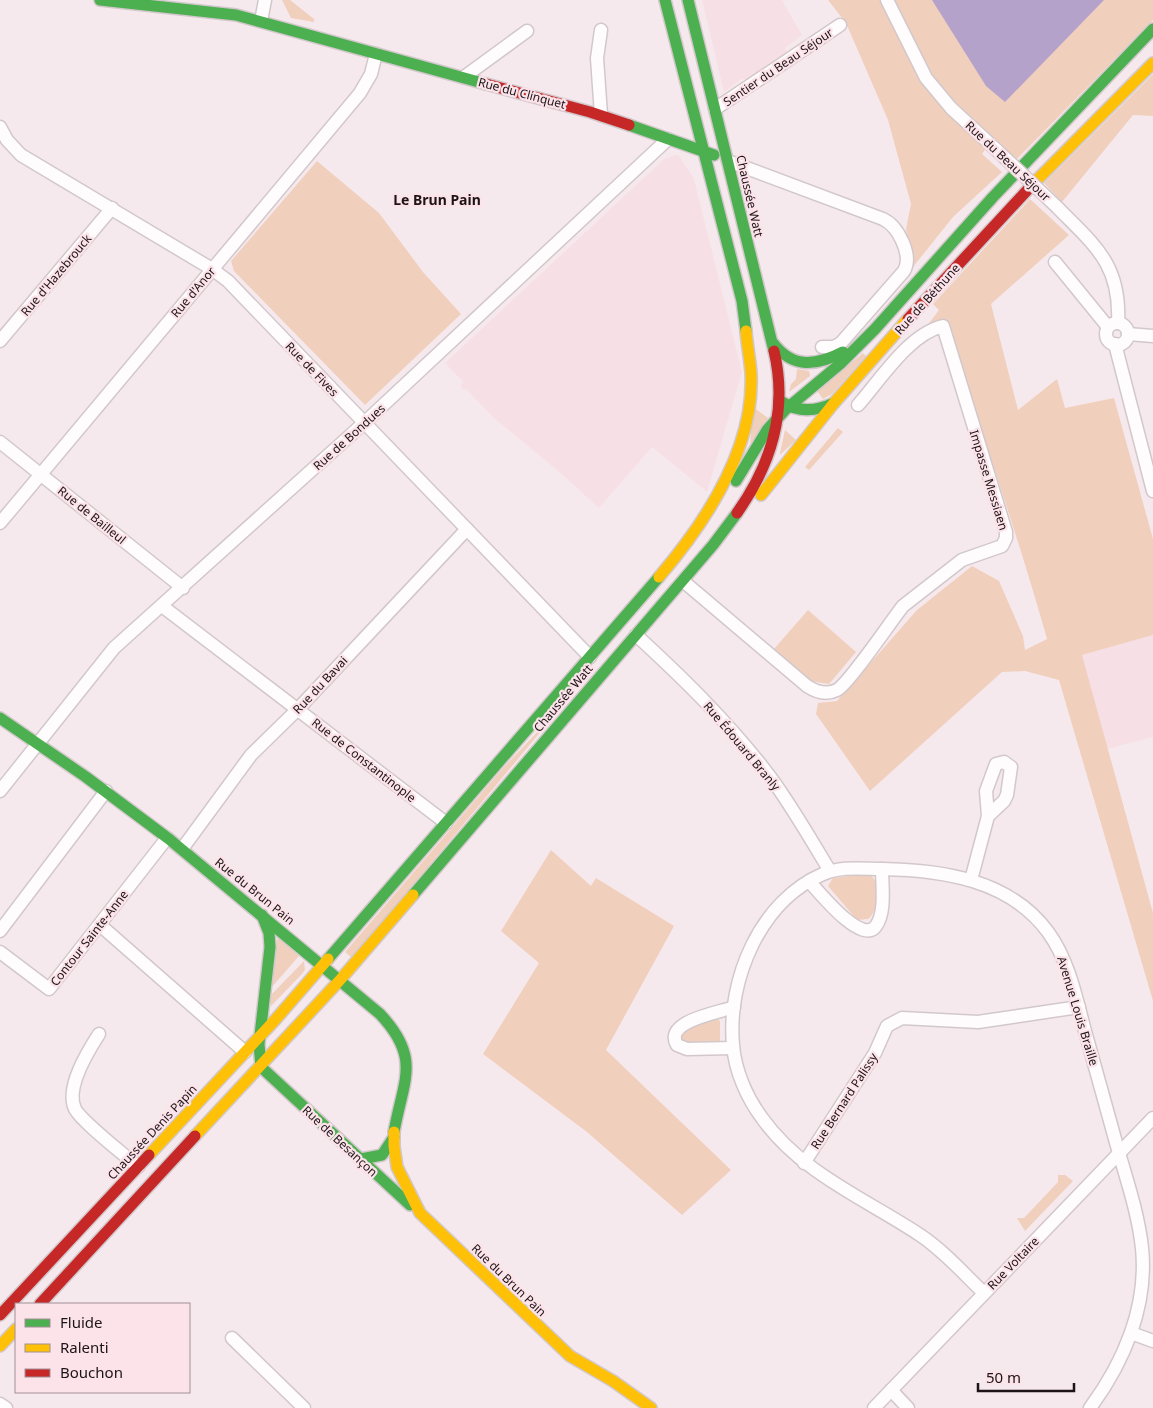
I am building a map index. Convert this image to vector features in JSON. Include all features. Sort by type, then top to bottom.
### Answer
[{"type":"main road","name":"Rue du Clinquet","points":[[100,0],[220,11],[601,116],[728,161]]},
{"type":"main road","name":"Chaussée Watt","points":[[665,0],[702,151],[742,301],[764,374],[783,403]]},
{"type":"main road","name":"Chaussée Watt","points":[[340,980],[713,545],[747,498],[767,466],[773,450],[778,417],[783,403],[778,372],[688,0]]},
{"type":"main road","name":"Rue de Béthune","points":[[783,403],[840,364],[875,329],[993,197],[1153,28]]},
{"type":"main road","name":"Rue de Béthune","points":[[713,545],[757,500],[834,403],[1019,198],[1153,63]]},
{"type":"main road","name":"Chaussée Watt","points":[[667,568],[718,498],[738,447],[751,385],[742,301]]},
{"type":"main road","name":"Rue de Béthune","points":[[772,343],[784,357],[797,362],[813,364],[833,358],[875,329]]},
{"type":"main road","points":[[783,403],[809,410],[834,403]]},
{"type":"main road","name":"Chaussée Watt","points":[[322,965],[667,568],[716,516],[753,451],[778,417]]},
{"type":"main road","name":"Rue du Brun Pain","points":[[0,718],[106,791],[168,838],[385,1019],[403,1044],[407,1074],[394,1136],[387,1151],[379,1158],[361,1159]]},
{"type":"main road","points":[[261,1067],[258,1053],[270,947],[269,933],[262,915]]},
{"type":"main road","name":"Chaussée Denis Papin","points":[[0,1315],[246,1052],[322,965]]},
{"type":"main road","points":[[41,1303],[340,980]]},
{"type":"main road","points":[[264,1006],[290,1035]]},
{"type":"main road","name":"Rue de Besançon","points":[[261,1067],[420,1213]]},
{"type":"main road","name":"Rue du Brun Pain","points":[[394,1136],[399,1174],[420,1213],[563,1350],[651,1408]]},
{"type":"main road","points":[[0,1346],[15,1330]]},
{"type":"street","points":[[261,22],[265,0]]},
{"type":"street","name":"Rue du Beau Séjour","points":[[887,0],[926,78],[951,108],[1057,207],[1106,261],[1114,278],[1119,297],[1113,325]]},
{"type":"street","name":"Sentier du Beau Séjour","points":[[715,109],[840,25]]},
{"type":"street","points":[[601,30],[597,58],[601,116]]},
{"type":"street","points":[[464,78],[527,31]]},
{"type":"street","name":"Rue d'Anor","points":[[0,523],[360,94],[371,74],[376,54]]},
{"type":"street","name":"Rue de Fives","points":[[0,127],[11,145],[21,155],[212,269],[233,287],[590,657]]},
{"type":"street","name":"Rue de Bondues","points":[[0,791],[114,648],[183,588],[364,423],[668,139]]},
{"type":"street","name":"Rue du Clinquet","points":[[728,161],[886,221],[898,233],[907,262],[904,271],[840,343],[834,347],[822,347]]},
{"type":"street","name":"Rue d'Hazebrouck","points":[[0,341],[112,208]]},
{"type":"street","points":[[1056,262],[1113,325],[1126,327],[1128,334],[1123,343],[1114,344]]},
{"type":"street","points":[[1113,325],[1107,338],[1114,344],[1153,491]]},
{"type":"street","name":"Impasse Messiaen","points":[[682,581],[807,686],[820,692],[827,692],[843,685],[903,606],[912,598],[962,560],[1002,546],[1006,538],[1006,532],[943,326],[933,328],[916,339],[858,404]]},
{"type":"street","points":[[1128,334],[1153,336]]},
{"type":"street","name":"Rue de Bailleul","points":[[0,442],[183,588]]},
{"type":"street","name":"Rue du Bavai","points":[[182,849],[252,755],[298,709],[466,529]]},
{"type":"street","name":"Rue de Constantinople","points":[[162,606],[446,823]]},
{"type":"street","name":"Rue Édouard Branly","points":[[636,635],[708,704],[755,758],[781,792],[830,871]]},
{"type":"street","points":[[0,931],[106,791]]},
{"type":"street","points":[[970,880],[988,816]]},
{"type":"street","name":"Contour Sainte-Anne","points":[[0,952],[49,989],[168,838]]},
{"type":"street","points":[[809,881],[854,928],[870,930],[874,928],[879,920],[882,869]]},
{"type":"street","name":"Avenue Louis Braille","points":[[984,1293],[923,1237],[804,1163],[784,1145],[756,1110],[742,1080],[733,1048],[734,1007],[747,957],[757,934],[780,906],[809,881],[830,871],[882,869],[943,874],[970,880],[1016,900],[1039,921],[1060,952],[1079,1008],[1119,1153],[1134,1210],[1142,1251],[1141,1294],[1131,1333],[1119,1360],[1090,1408]]},
{"type":"street","points":[[100,925],[246,1052]]},
{"type":"street","points":[[733,1048],[687,1049],[677,1045],[674,1033],[680,1025],[734,1007]]},
{"type":"street","name":"Rue Bernard Palissy","points":[[804,1163],[875,1053],[887,1026],[897,1019],[965,1022],[990,1021],[1079,1008]]},
{"type":"street","points":[[99,1034],[85,1056],[74,1090],[73,1104],[79,1115],[138,1167]]},
{"type":"street","name":"Rue Voltaire","points":[[874,1408],[1153,1118]]},
{"type":"street","points":[[1131,1333],[1153,1341]]},
{"type":"street","points":[[232,1338],[304,1408]]},
{"type":"street","points":[[891,1390],[908,1408]]},
{"type":"street","points":[[0,1404],[6,1408]]},
{"type":"shaded area","points":[[282,0],[290,0],[314,19],[314,22],[291,18]]},
{"type":"shaded area","points":[[702,0],[782,0],[802,35],[785,48],[790,55],[747,84],[743,78],[724,92]]},
{"type":"shaded area","points":[[828,0],[1153,0],[1153,20],[1017,159],[993,139],[982,154],[1002,172],[953,217],[913,267],[906,229],[911,204],[888,120],[846,23]]},
{"type":"shaded area","points":[[932,0],[1104,0],[1005,102],[986,86]]},
{"type":"shaded area","points":[[1153,74],[1153,116],[1133,115],[1062,202],[1044,183]]},
{"type":"shaded area","points":[[678,154],[694,179],[742,372],[707,492],[652,447],[599,508],[557,470],[494,418],[466,389],[464,390],[460,386],[463,382],[445,363],[664,159]]},
{"type":"shaded area","points":[[317,161],[379,213],[423,272],[461,314],[365,405],[234,271],[231,261]]},
{"type":"shaded area","points":[[1030,199],[1069,235],[991,304],[1018,410],[1057,379],[1065,408],[1114,398],[1153,539],[1153,635],[1082,655],[1153,913],[1153,1001],[1059,680],[1025,671],[1002,672],[870,791],[816,714],[818,703],[837,701],[917,610],[972,566],[999,581],[1023,636],[1025,650],[1047,639],[1011,520],[946,322],[927,326],[939,310],[933,304]]},
{"type":"shaded area","points":[[863,353],[866,356],[832,394],[823,399],[817,391]]},
{"type":"shaded area","points":[[797,369],[809,371],[810,376],[789,392],[791,384],[796,379]]},
{"type":"shaded area","points":[[753,407],[768,418],[750,444]]},
{"type":"shaded area","points":[[838,428],[843,432],[809,470],[805,467]]},
{"type":"shaded area","points":[[785,430],[796,440],[780,455],[780,453]]},
{"type":"shaded area","points":[[808,610],[856,652],[829,684],[810,681],[774,649]]},
{"type":"shaded area","points":[[1153,635],[1153,737],[1107,749],[1082,655]]},
{"type":"shaded area","points":[[563,705],[352,958],[345,952],[504,767]]},
{"type":"shaded area","points":[[551,850],[591,886],[596,878],[674,926],[606,1050],[731,1170],[682,1215],[587,1132],[483,1054],[539,963],[501,931]]},
{"type":"shaded area","points":[[868,874],[876,883],[877,903],[875,910],[868,919],[857,920],[828,886],[833,878]]},
{"type":"shaded area","points":[[279,937],[299,956],[271,988],[277,940]]},
{"type":"shaded area","points":[[304,961],[305,970],[271,1006],[269,997]]},
{"type":"shaded area","points":[[716,1018],[720,1021],[720,1043],[687,1046],[680,1038],[683,1029]]},
{"type":"shaded area","points":[[1058,1175],[1065,1175],[1073,1181],[1025,1231],[1017,1218],[1024,1218],[1058,1182]]},
{"type":"traffic: fast","points":[[100,0],[236,15],[486,84]]},
{"type":"traffic: fast","points":[[665,0],[742,301],[746,331]]},
{"type":"traffic: fast","points":[[688,0],[774,351]]},
{"type":"traffic: fast","points":[[736,481],[767,430],[785,410],[840,364],[875,329],[993,197],[1153,29]]},
{"type":"traffic: fast","points":[[629,125],[714,155]]},
{"type":"traffic: fast","points":[[773,343],[781,351],[797,361],[814,362],[843,352]]},
{"type":"traffic: fast","points":[[779,400],[793,407],[806,410],[834,403]]},
{"type":"traffic: fast","points":[[413,895],[713,545],[737,513]]},
{"type":"traffic: fast","points":[[328,959],[659,577]]},
{"type":"traffic: fast","points":[[0,718],[86,777],[169,839],[380,1014],[393,1030],[401,1044],[405,1057],[405,1084],[394,1132]]},
{"type":"traffic: fast","points":[[262,915],[269,933],[270,947],[259,1044],[261,1067],[410,1205]]},
{"type":"traffic: fast","points":[[361,1159],[382,1155],[394,1137]]},
{"type":"traffic: slow","points":[[1033,184],[1153,63]]},
{"type":"traffic: slow","points":[[761,495],[834,403],[908,319]]},
{"type":"traffic: slow","points":[[659,577],[677,556],[710,508],[736,456],[745,429],[750,401],[751,373],[746,331]]},
{"type":"traffic: slow","points":[[195,1136],[340,980],[413,895]]},
{"type":"traffic: slow","points":[[149,1155],[275,1020],[328,959]]},
{"type":"traffic: slow","points":[[394,1132],[397,1167],[420,1213],[570,1356],[613,1381],[651,1408]]},
{"type":"traffic: slow","points":[[0,1346],[15,1330]]},
{"type":"traffic: jam","points":[[486,84],[590,112],[629,125]]},
{"type":"traffic: jam","points":[[908,319],[1033,184]]},
{"type":"traffic: jam","points":[[737,513],[759,476],[774,436],[779,394],[774,351]]},
{"type":"traffic: jam","points":[[41,1303],[195,1136]]},
{"type":"traffic: jam","points":[[0,1315],[149,1155]]},
{"type":"district","name":"Le Brun Pain","points":[[437,199]]}]
